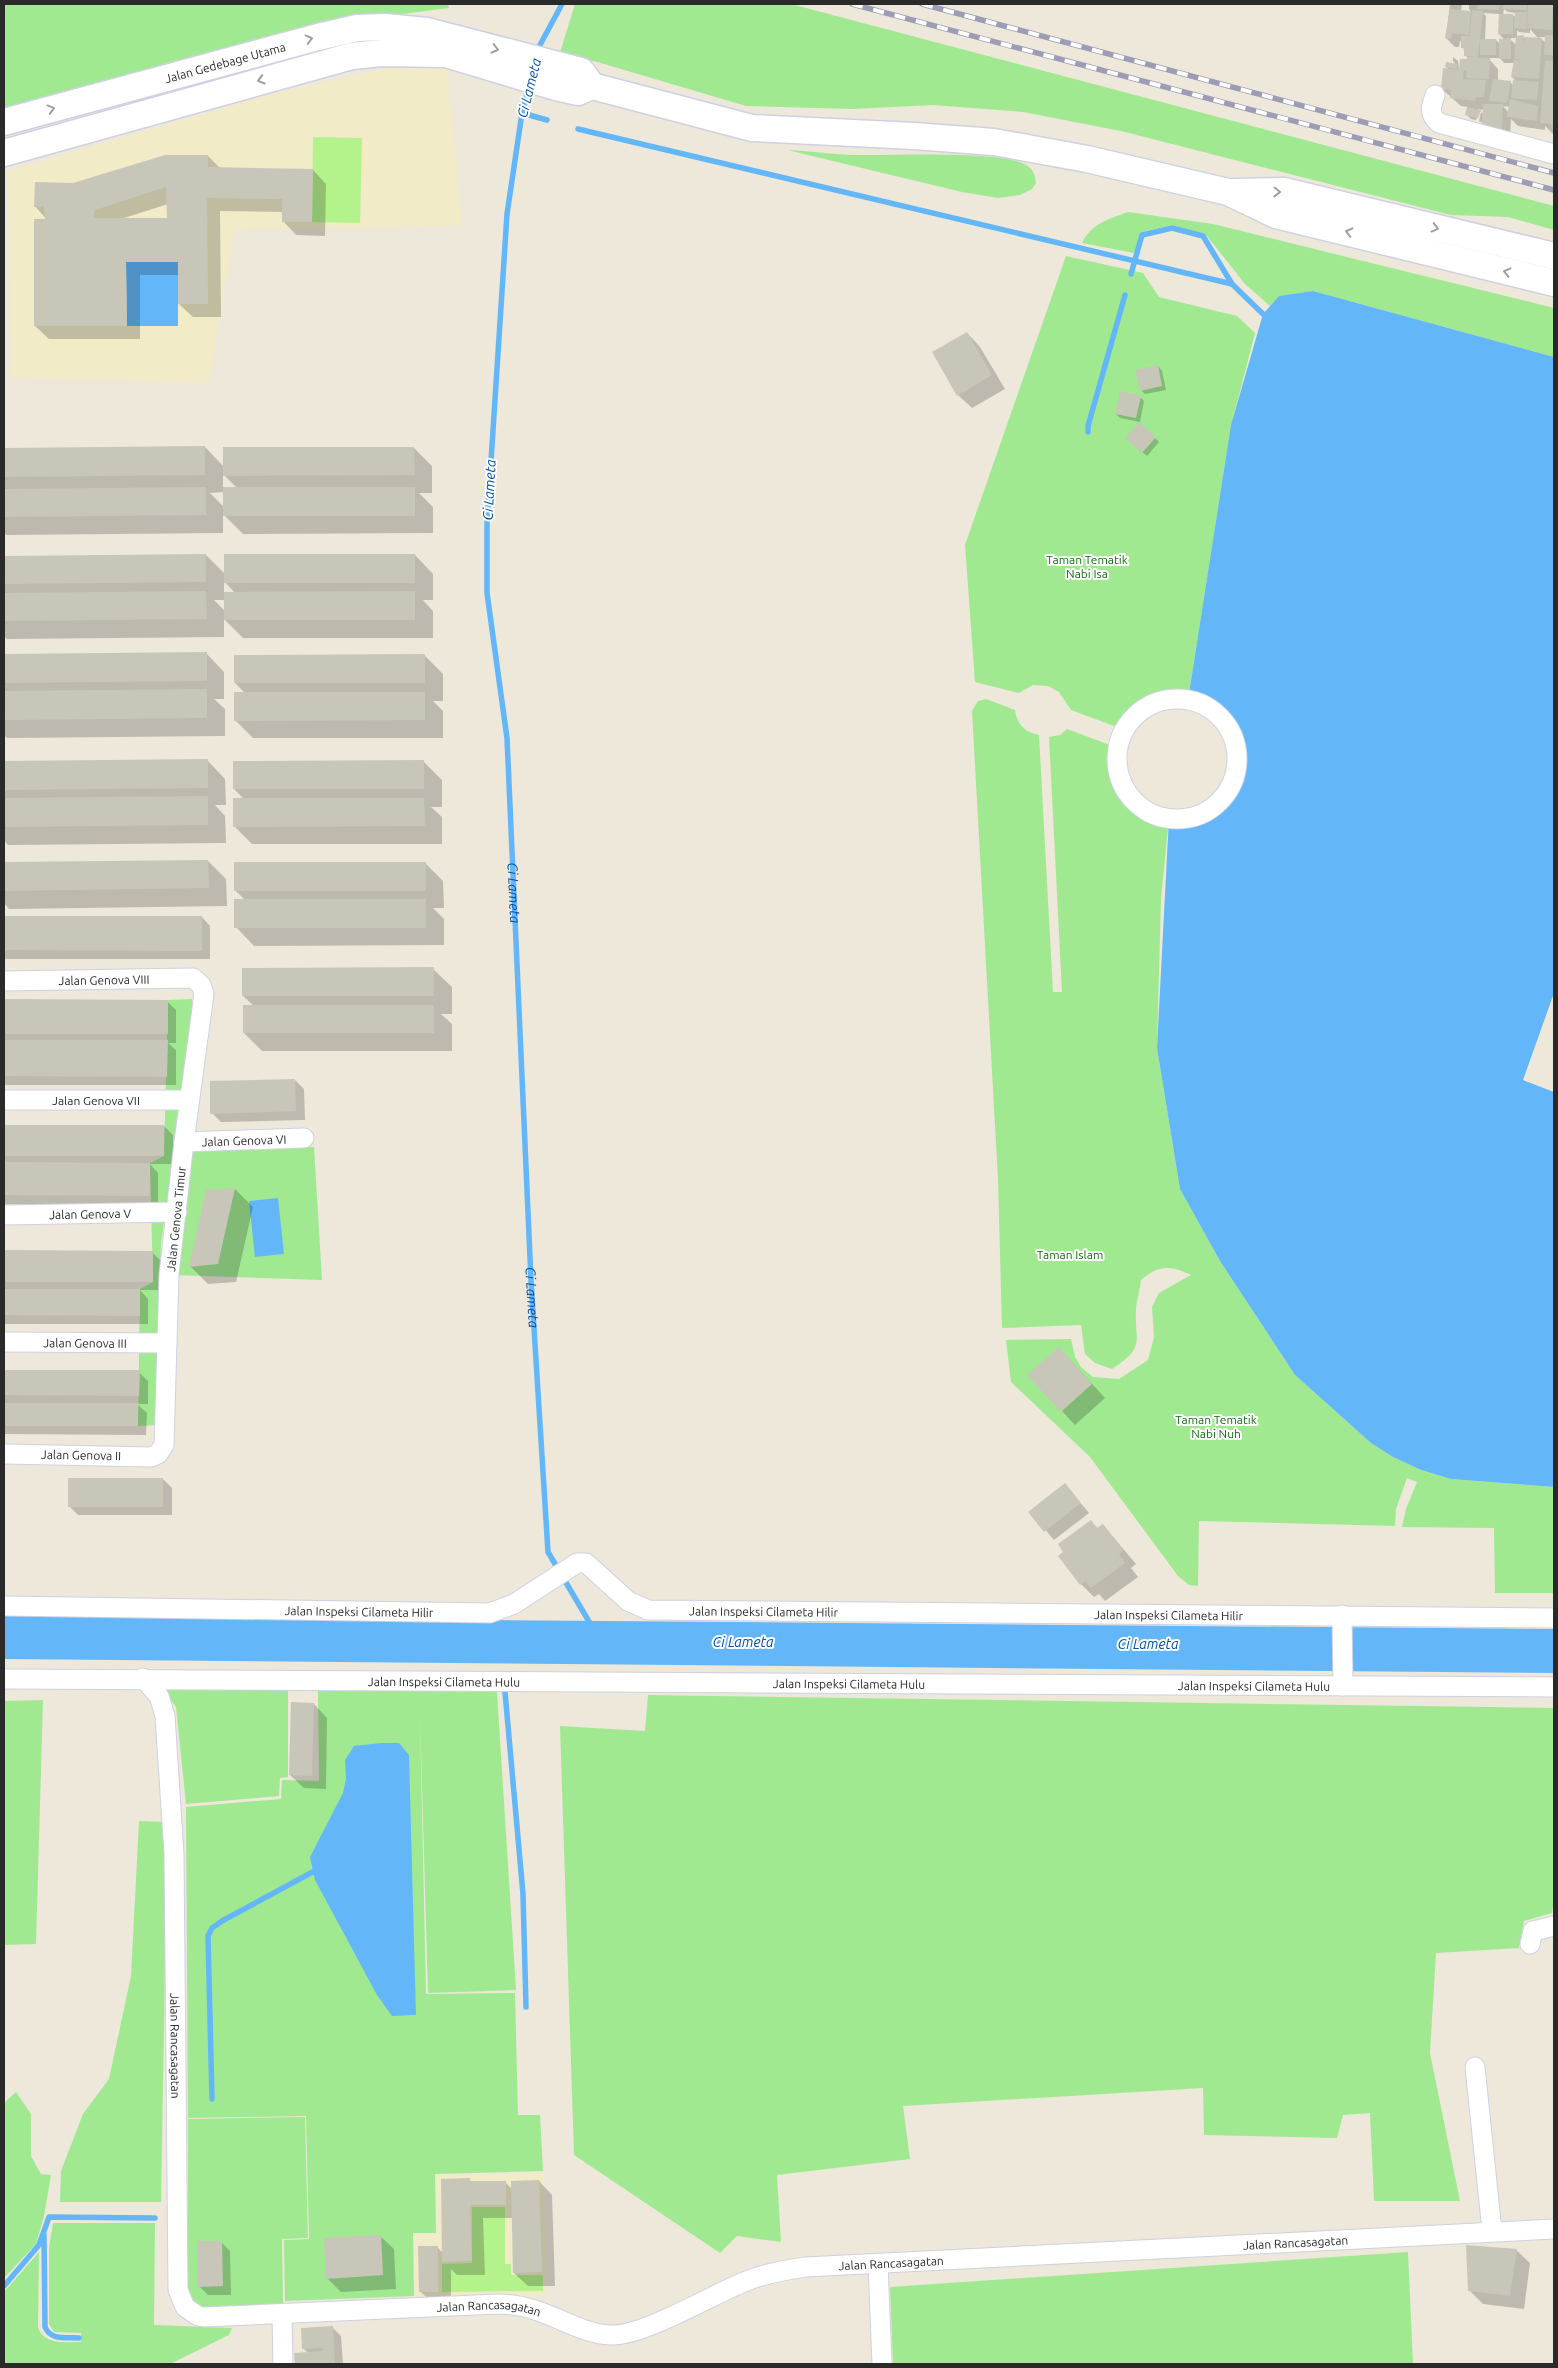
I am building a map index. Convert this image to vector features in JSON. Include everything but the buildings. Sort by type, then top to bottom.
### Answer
[{"type":"street","name":"Jalan Gedebage Utama","points":[[4,122],[357,28],[386,26],[427,31],[447,46]]},
{"type":"street","points":[[382,52],[386,26]]},
{"type":"street","points":[[4,153],[321,63],[382,52],[447,46],[559,77],[581,71],[592,86],[752,128],[994,142],[1087,159],[1228,192],[1276,215],[1554,283]]},
{"type":"street","points":[[218,64],[224,90]]},
{"type":"street","points":[[1435,95],[1430,110],[1433,118],[1439,123],[1554,154]]},
{"type":"street","points":[[1228,192],[1284,191],[1554,256]]},
{"type":"street","points":[[1167,700],[1188,700],[1206,706],[1221,718],[1232,735],[1237,753],[1234,779],[1227,793],[1216,805],[1200,815],[1180,819],[1159,816],[1141,807],[1127,793],[1119,775],[1117,755],[1120,742],[1128,724],[1148,707],[1167,700]]},
{"type":"street","name":"Jalan Genova VIII","points":[[4,981],[193,978],[201,985]]},
{"type":"street","name":"Jalan Genova Timur","points":[[158,1454],[164,1445],[169,1274],[189,1100],[204,994],[201,985]]},
{"type":"street","name":"Jalan Genova VII","points":[[4,1100],[189,1100]]},
{"type":"street","name":"Jalan Genova VI","points":[[184,1142],[304,1138]]},
{"type":"street","name":"Jalan Genova V","points":[[4,1215],[177,1212]]},
{"type":"street","name":"Jalan Genova III","points":[[4,1342],[168,1343]]},
{"type":"street","name":"Jalan Genova II","points":[[4,1454],[151,1456],[158,1454]]},
{"type":"street","name":"Jalan Inspeksi Cilameta Hilir","points":[[4,1606],[490,1613],[503,1609],[577,1563],[586,1564],[628,1601],[648,1610],[1342,1621],[1554,1618]]},
{"type":"street","points":[[1342,1621],[1343,1679]]},
{"type":"street","points":[[4,1679],[142,1678]]},
{"type":"street","name":"Jalan Inspeksi Cilameta Hulu","points":[[142,1678],[1343,1679],[1554,1687]]},
{"type":"street","name":"Jalan Rancasagatan","points":[[142,1678],[159,1696],[163,1706],[174,1854],[178,2290],[185,2307],[198,2316],[282,2315],[486,2304],[515,2305],[582,2329],[613,2335],[630,2332],[651,2324],[750,2280],[774,2272],[805,2267],[1554,2229]]},
{"type":"street","points":[[1530,1944],[1533,1931],[1554,1926]]},
{"type":"street","points":[[1474,2067],[1492,2231]]},
{"type":"street","points":[[878,2264],[882,2364]]},
{"type":"street","points":[[282,2315],[283,2364]]},
{"type":"shaded area","points":[[393,67],[447,69],[462,226],[235,229],[209,383],[11,378],[8,171],[267,95]]},
{"type":"shaded area","points":[[544,2173],[546,2296],[415,2299],[414,2234],[437,2233],[436,2175]]},
{"type":"green space","points":[[4,4],[448,4],[449,8],[386,16],[4,111]]},
{"type":"green space","points":[[575,4],[791,4],[1554,206],[1554,230],[1508,217],[1451,215],[1121,131],[1023,112],[933,105],[852,109],[746,106],[594,61],[559,56]]},
{"type":"green space","points":[[313,137],[362,138],[360,223],[312,222]]},
{"type":"green space","points":[[787,150],[852,155],[944,154],[996,157],[1028,166],[1034,174],[1036,183],[1032,189],[1020,195],[998,198],[962,192]]},
{"type":"green space","points":[[1128,212],[1213,224],[1554,308],[1554,357],[1313,291],[1280,296],[1270,306],[1245,284],[1207,236],[1172,225],[1142,232],[1134,253],[1082,243],[1095,227]]},
{"type":"green space","name":"Taman Tematik Nabi Isa","points":[[1066,256],[1143,273],[1159,297],[1237,316],[1255,333],[1231,426],[1188,700],[1168,701],[1152,706],[1138,715],[1125,730],[1071,710],[1059,692],[1048,686],[1033,685],[1019,693],[975,682],[965,545]]},
{"type":"green space","points":[[986,699],[1015,710],[1017,719],[1022,727],[1029,732],[1039,735],[1053,992],[1062,992],[1049,737],[1060,735],[1067,729],[1118,748],[1117,761],[1119,773],[1129,794],[1147,809],[1169,818],[1161,899],[1157,1048],[1180,1189],[1220,1261],[1295,1375],[1371,1443],[1393,1457],[1421,1470],[1451,1479],[1554,1487],[1554,1593],[1495,1593],[1494,1528],[1402,1527],[1406,1509],[1417,1482],[1407,1478],[1396,1509],[1395,1526],[1199,1521],[1198,1586],[1189,1585],[1178,1576],[1090,1457],[1011,1382],[1006,1340],[1071,1339],[1075,1357],[1081,1367],[1093,1377],[1119,1379],[1148,1360],[1154,1337],[1152,1307],[1159,1293],[1191,1275],[1177,1269],[1164,1268],[1153,1271],[1141,1280],[1136,1308],[1136,1343],[1130,1355],[1112,1369],[1095,1363],[1085,1354],[1081,1325],[1002,1328],[998,1179],[972,711],[978,701]]},
{"type":"green space","points":[[192,999],[193,1022],[161,1243],[157,1425],[138,1426],[140,1289],[153,1282],[150,1163],[164,1156],[168,1000]]},
{"type":"green space","points":[[314,1147],[322,1280],[174,1275],[192,1149]]},
{"type":"green space","points":[[162,1688],[288,1688],[288,1777],[280,1778],[279,1796],[186,1804],[176,1707]]},
{"type":"green space","points":[[318,1690],[497,1692],[516,1990],[428,1993],[420,1716],[426,1994],[515,1993],[518,2115],[540,2115],[543,2171],[435,2174],[436,2233],[413,2233],[414,2296],[285,2301],[284,2240],[309,2239],[306,2116],[188,2118],[186,1807],[281,1799],[282,1780],[319,1781]]},
{"type":"green space","points":[[648,1695],[1554,1708],[1554,1901],[1552,1913],[1524,1921],[1519,1948],[1436,1953],[1430,2053],[1460,2201],[1374,2201],[1370,2113],[1343,2115],[1337,2138],[1204,2135],[1203,2088],[903,2106],[910,2159],[777,2175],[781,2242],[737,2236],[720,2253],[574,2155],[560,1726],[645,1731]]},
{"type":"green space","points":[[43,1700],[36,1944],[4,1945],[4,1701]]},
{"type":"green space","points":[[139,1821],[164,1822],[167,1846],[161,2202],[60,2202],[61,2171],[83,2114],[109,2079],[131,1976]]},
{"type":"green space","points":[[16,2092],[31,2114],[31,2156],[41,2174],[51,2175],[44,2216],[36,2244],[4,2278],[4,2103]]},
{"type":"green space","points":[[305,2117],[308,2238],[282,2239],[283,2305],[204,2308],[193,2300],[188,2287],[188,2119]]},
{"type":"green space","points":[[472,2207],[505,2207],[505,2264],[511,2264],[511,2275],[543,2275],[543,2291],[442,2292],[442,2264],[472,2263]]},
{"type":"green space","points":[[53,2223],[155,2223],[154,2325],[232,2328],[229,2335],[170,2364],[4,2364],[4,2292],[39,2252],[38,2327],[41,2333],[50,2340],[81,2342],[81,2333],[54,2332],[49,2324],[49,2248]]},
{"type":"green space","points":[[1408,2252],[1413,2364],[893,2364],[890,2287]]},
{"type":"water","points":[[126,262],[178,262],[178,326],[127,326]]},
{"type":"water","points":[[1313,291],[1554,357],[1554,993],[1523,1080],[1554,1092],[1554,1487],[1451,1479],[1421,1470],[1393,1457],[1371,1443],[1295,1375],[1220,1261],[1180,1189],[1157,1048],[1169,818],[1188,817],[1206,810],[1220,799],[1231,785],[1237,769],[1238,752],[1233,735],[1221,718],[1206,708],[1188,700],[1231,425],[1263,314],[1279,296]]},
{"type":"water","points":[[278,1198],[284,1254],[255,1257],[249,1201]]},
{"type":"water","points":[[4,1616],[1554,1629],[1554,1673],[4,1659]]},
{"type":"water","points":[[399,1743],[409,1755],[416,2015],[392,2016],[377,1995],[315,1880],[310,1857],[343,1793],[346,1779],[345,1760],[354,1746]]},
{"type":"waterway","name":"Ci Lameta","points":[[538,53],[540,45],[562,4]]},
{"type":"waterway","name":"Ci Lameta","points":[[529,86],[522,113],[507,214],[487,523],[487,593],[507,738],[531,1280],[548,1552],[591,1625]]},
{"type":"waterway","points":[[522,113],[547,120]]},
{"type":"waterway","points":[[578,129],[1232,284],[1263,314]]},
{"type":"waterway","points":[[1131,274],[1142,235],[1172,228],[1203,236],[1232,284]]},
{"type":"waterway","points":[[1088,432],[1088,426],[1125,295]]},
{"type":"waterway","points":[[505,1692],[523,1894],[526,2007]]},
{"type":"waterway","points":[[212,2099],[208,1936],[212,1928],[222,1921],[320,1868]]},
{"type":"waterway","points":[[4,2286],[39,2245],[49,2217],[155,2218]]},
{"type":"waterway","points":[[44,2235],[45,2327],[55,2336],[79,2338]]},
{"type":"railway","points":[[852,4],[1554,190]]},
{"type":"railway","points":[[922,4],[1554,173]]},
{"type":"park label","name":"Taman Islam","points":[[1070,1254]]},
{"type":"park label","name":"Taman Tematik Nabi Nuh","points":[[1216,1426]]}]
